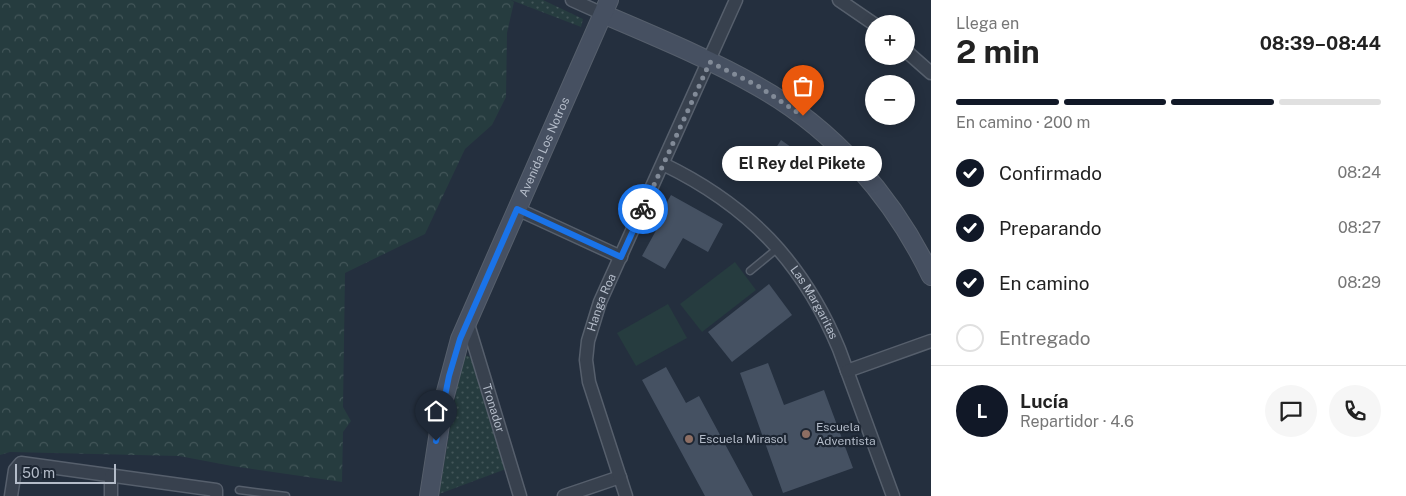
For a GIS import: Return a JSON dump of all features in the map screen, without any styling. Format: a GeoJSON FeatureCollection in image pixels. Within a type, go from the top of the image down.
{"type":"FeatureCollection","features":[{"type":"Feature","properties":{"kind":"main road"},"geometry":{"type":"LineString","coordinates":[[606,7],[758,86],[781,100],[824,133],[844,151],[895,213],[931,276]]}},
{"type":"Feature","properties":{"kind":"main road","name":"Avenida Los Notros"},"geometry":{"type":"LineString","coordinates":[[429,496],[447,384],[460,339],[606,7]]}},
{"type":"Feature","properties":{"kind":"street"},"geometry":{"type":"LineString","coordinates":[[572,0],[606,7]]}},
{"type":"Feature","properties":{"kind":"street","name":"Hanga Roa"},"geometry":{"type":"LineString","coordinates":[[626,496],[589,382],[586,360],[588,341],[600,302],[710,62],[736,0]]}},
{"type":"Feature","properties":{"kind":"street"},"geometry":{"type":"LineString","coordinates":[[839,0],[865,18]]}},
{"type":"Feature","properties":{"kind":"street"},"geometry":{"type":"LineString","coordinates":[[915,59],[931,73]]}},
{"type":"Feature","properties":{"kind":"street","name":"Las Margaritas"},"geometry":{"type":"LineString","coordinates":[[663,164],[687,175],[726,200],[778,247],[793,266],[819,306],[847,371],[893,496]]}},
{"type":"Feature","properties":{"kind":"street"},"geometry":{"type":"LineString","coordinates":[[517,209],[621,257]]}},
{"type":"Feature","properties":{"kind":"street","name":"Tronador"},"geometry":{"type":"LineString","coordinates":[[468,321],[520,496]]}},
{"type":"Feature","properties":{"kind":"street"},"geometry":{"type":"LineString","coordinates":[[847,371],[931,341]]}},
{"type":"Feature","properties":{"kind":"street"},"geometry":{"type":"LineString","coordinates":[[11,496],[14,470],[21,463],[216,493]]}},
{"type":"Feature","properties":{"kind":"street"},"geometry":{"type":"LineString","coordinates":[[110,496],[111,476]]}},
{"type":"Feature","properties":{"kind":"street"},"geometry":{"type":"LineString","coordinates":[[564,496],[620,477]]}},
{"type":"Feature","properties":{"kind":"lane"},"geometry":{"type":"LineString","coordinates":[[750,271],[778,247]]}},
{"type":"Feature","properties":{"kind":"lane"},"geometry":{"type":"LineString","coordinates":[[239,490],[286,496]]}},
{"type":"Feature","properties":{"kind":"green space"},"geometry":{"type":"Polygon","coordinates":[[[0,0],[511,0],[514,2],[507,33],[506,97],[492,125],[465,149],[425,234],[345,273],[343,407],[351,421],[343,432],[342,482],[232,466],[179,456],[10,452],[0,455],[0,0]]]}},
{"type":"Feature","properties":{"kind":"green space"},"geometry":{"type":"Polygon","coordinates":[[[511,0],[543,0],[583,19],[581,27],[511,0]]]}},
{"type":"Feature","properties":{"kind":"green space"},"geometry":{"type":"Polygon","coordinates":[[[735,262],[756,290],[702,332],[680,304],[735,262]]]}},
{"type":"Feature","properties":{"kind":"green space"},"geometry":{"type":"Polygon","coordinates":[[[668,304],[687,338],[636,366],[617,333],[668,304]]]}},
{"type":"Feature","properties":{"kind":"green space"},"geometry":{"type":"Polygon","coordinates":[[[465,355],[473,358],[506,469],[439,494],[462,358],[465,355]]]}},
{"type":"Feature","properties":{"kind":"building"},"geometry":{"type":"Polygon","coordinates":[[[781,140],[801,154],[790,171],[770,157],[781,140]]]}},
{"type":"Feature","properties":{"kind":"building"},"geometry":{"type":"Polygon","coordinates":[[[671,195],[723,224],[708,252],[683,238],[665,269],[642,256],[659,225],[655,223],[671,195]]]}},
{"type":"Feature","properties":{"kind":"building"},"geometry":{"type":"Polygon","coordinates":[[[769,284],[792,315],[732,362],[708,332],[769,284]]]}},
{"type":"Feature","properties":{"kind":"building"},"geometry":{"type":"Polygon","coordinates":[[[768,363],[784,405],[824,390],[853,468],[783,493],[740,373],[768,363]]]}},
{"type":"Feature","properties":{"kind":"building"},"geometry":{"type":"Polygon","coordinates":[[[666,367],[686,403],[699,396],[753,496],[705,496],[642,380],[666,367]]]}},
{"type":"Feature","properties":{"kind":"way so far"},"geometry":{"type":"LineString","coordinates":[[643,209],[710,62],[758,86],[803,116]]}},
{"type":"Feature","properties":{"kind":"place","name":"El Rey del Pikete"},"geometry":{"type":"Point","coordinates":[803,116]}},
{"type":"Feature","properties":{"kind":"place","name":"Escuela Adventista"},"geometry":{"type":"Point","coordinates":[806,434]}},
{"type":"Feature","properties":{"kind":"place","name":"Escuela Mirasol"},"geometry":{"type":"Point","coordinates":[689,439]}},
{"type":"Feature","properties":{"kind":"route"},"geometry":{"type":"LineString","coordinates":[[436,441],[449,376],[460,339],[517,209],[621,257],[643,209]]}}]}
